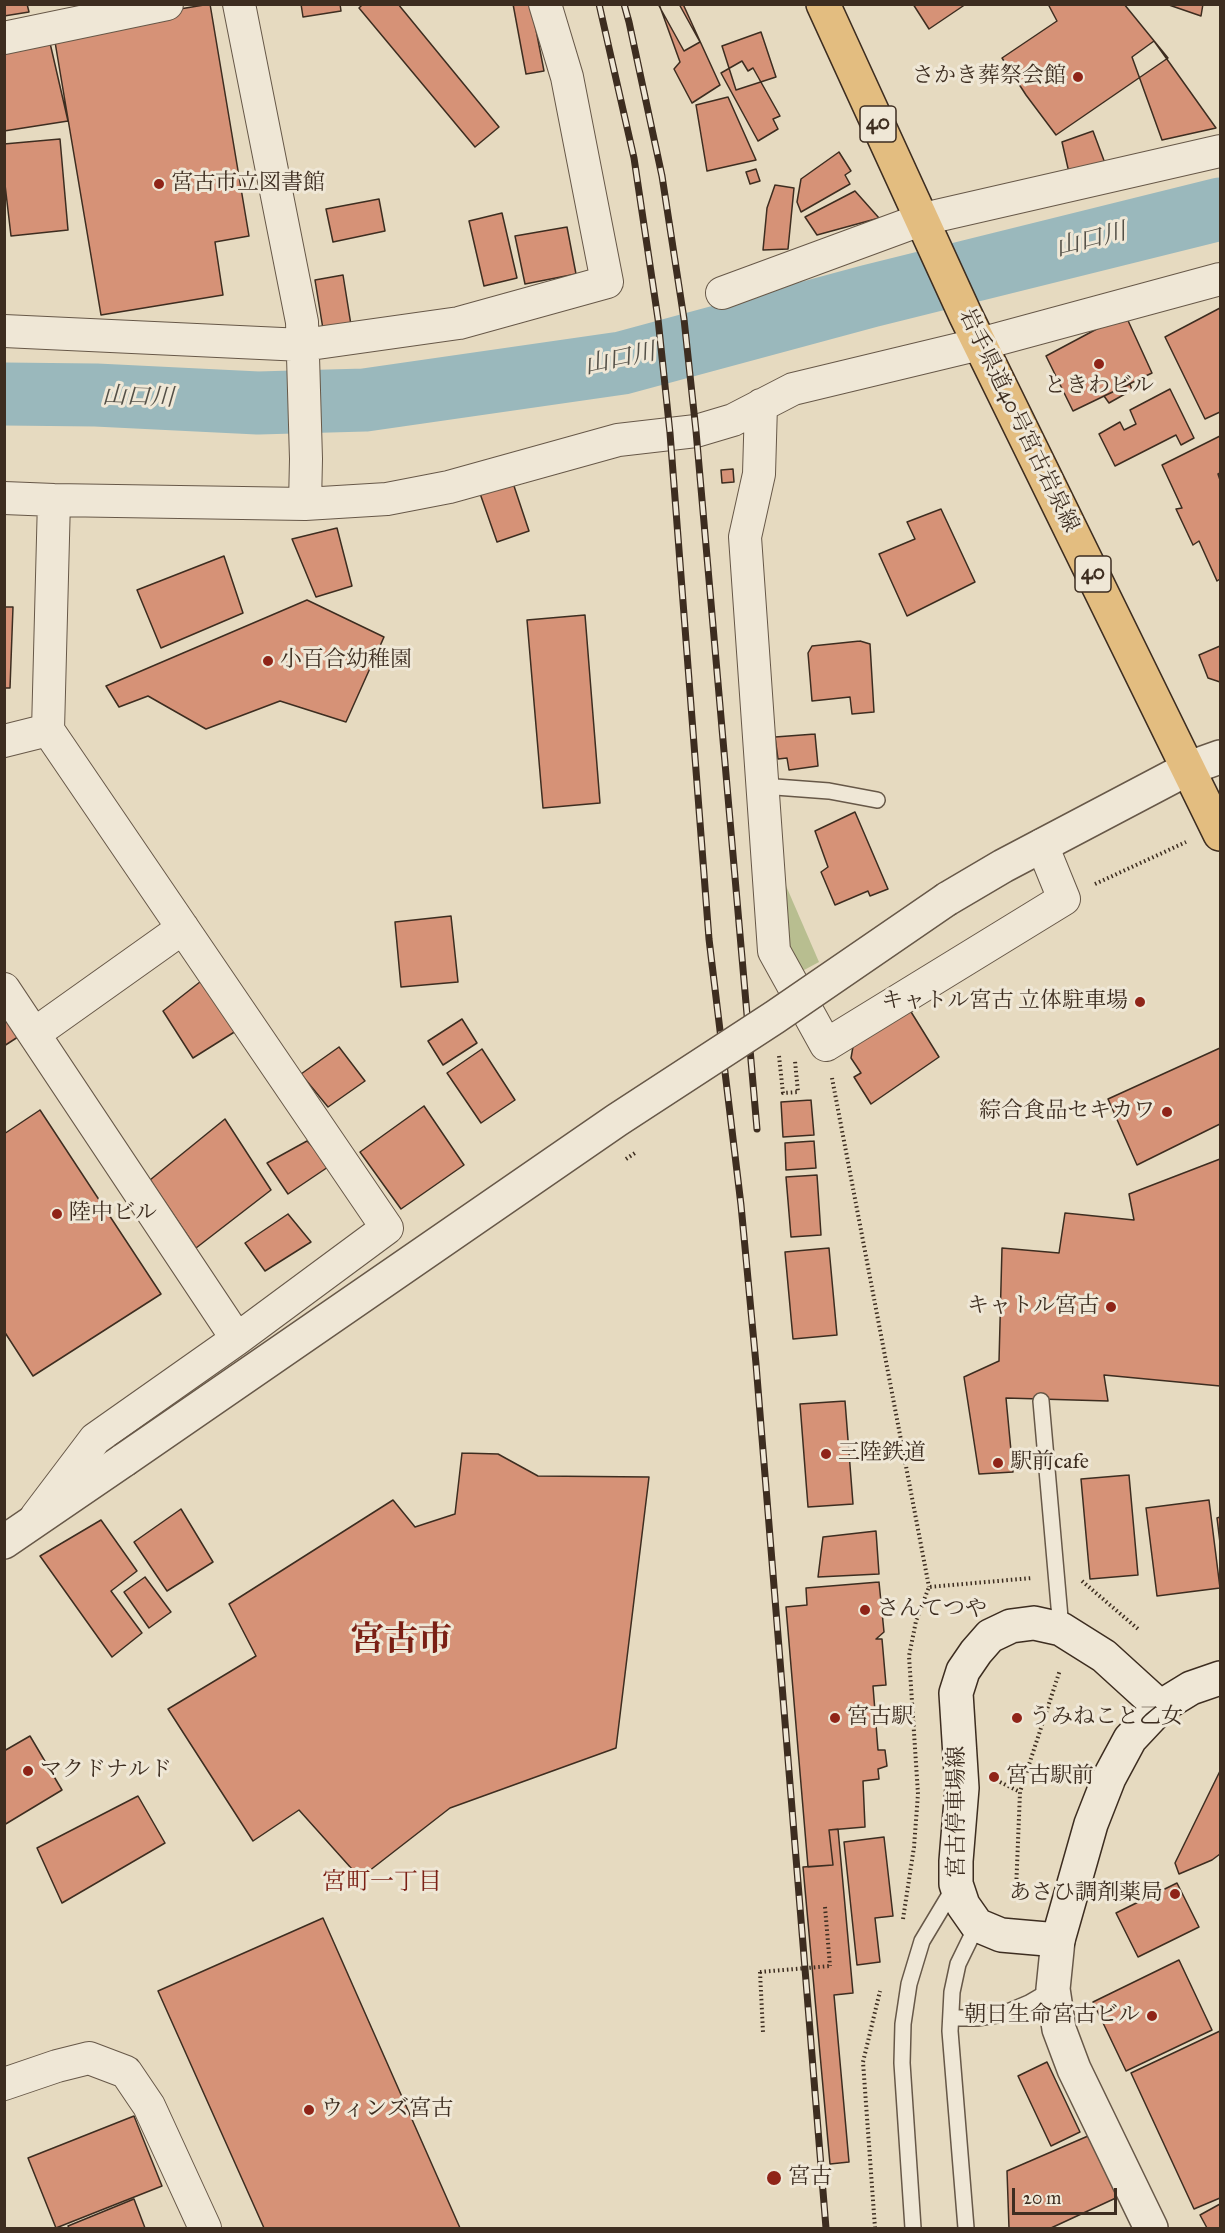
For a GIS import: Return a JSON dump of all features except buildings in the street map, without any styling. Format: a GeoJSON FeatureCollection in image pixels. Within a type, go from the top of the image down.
{"type":"FeatureCollection","features":[{"type":"Feature","properties":{"kind":"main road","name":"岩手県道40号宮古岩泉線"},"geometry":{"type":"LineString","coordinates":[[823,4],[965,314],[1221,834]]}},
{"type":"Feature","properties":{"kind":"street"},"geometry":{"type":"LineString","coordinates":[[4,38],[90,12],[167,4]]}},
{"type":"Feature","properties":{"kind":"street"},"geometry":{"type":"LineString","coordinates":[[239,4],[302,322],[305,504]]}},
{"type":"Feature","properties":{"kind":"street"},"geometry":{"type":"LineString","coordinates":[[4,331],[303,345],[459,323],[607,282],[567,77],[545,4]]}},
{"type":"Feature","properties":{"kind":"street"},"geometry":{"type":"LineString","coordinates":[[722,293],[928,231],[1221,151]]}},
{"type":"Feature","properties":{"kind":"street"},"geometry":{"type":"LineString","coordinates":[[4,498],[305,504],[387,499],[449,487],[618,440],[696,431],[733,420],[793,389],[980,344],[1221,279]]}},
{"type":"Feature","properties":{"kind":"street"},"geometry":{"type":"LineString","coordinates":[[761,405],[759,474],[745,537],[774,951],[826,1045],[1064,899],[1042,845]]}},
{"type":"Feature","properties":{"kind":"street"},"geometry":{"type":"LineString","coordinates":[[16,1535],[95,1439],[237,1339],[387,1228],[48,730],[54,500]]}},
{"type":"Feature","properties":{"kind":"street"},"geometry":{"type":"LineString","coordinates":[[4,741],[48,730]]}},
{"type":"Feature","properties":{"kind":"street"},"geometry":{"type":"LineString","coordinates":[[16,1535],[617,1120],[775,1017],[947,899],[1042,845],[1189,768],[1221,757]]}},
{"type":"Feature","properties":{"kind":"street"},"geometry":{"type":"LineString","coordinates":[[34,1034],[183,928]]}},
{"type":"Feature","properties":{"kind":"street"},"geometry":{"type":"LineString","coordinates":[[4,989],[237,1339]]}},
{"type":"Feature","properties":{"kind":"street","name":"宮古停車場線"},"geometry":{"type":"LineString","coordinates":[[977,1925],[963,1905],[956,1884],[962,1788],[956,1693],[963,1671],[976,1652],[990,1636],[1011,1626],[1034,1623],[1072,1635],[1104,1656],[1160,1707]]}},
{"type":"Feature","properties":{"kind":"street"},"geometry":{"type":"LineString","coordinates":[[1151,2229],[1074,2069],[1059,2029],[1053,1989],[1058,1940],[1091,1824],[1109,1778],[1130,1739],[1160,1707],[1191,1688],[1221,1678]]}},
{"type":"Feature","properties":{"kind":"street"},"geometry":{"type":"LineString","coordinates":[[977,1925],[1001,1935],[1058,1940]]}},
{"type":"Feature","properties":{"kind":"street"},"geometry":{"type":"LineString","coordinates":[[4,2084],[89,2058],[126,2072],[149,2106],[205,2229]]}},
{"type":"Feature","properties":{"kind":"lane"},"geometry":{"type":"LineString","coordinates":[[762,786],[830,791],[877,800]]}},
{"type":"Feature","properties":{"kind":"lane"},"geometry":{"type":"LineString","coordinates":[[1041,1401],[1072,1635]]}},
{"type":"Feature","properties":{"kind":"lane"},"geometry":{"type":"LineString","coordinates":[[913,2229],[902,2063],[903,2024],[909,1984],[922,1941],[956,1884]]}},
{"type":"Feature","properties":{"kind":"lane"},"geometry":{"type":"LineString","coordinates":[[966,2229],[950,2031],[958,1964],[977,1925]]}},
{"type":"Feature","properties":{"kind":"lane"},"geometry":{"type":"LineString","coordinates":[[951,2018],[977,2018],[1004,2014],[1053,1989]]}},
{"type":"Feature","properties":{"kind":"path"},"geometry":{"type":"LineString","coordinates":[[1064,899],[1188,842]]}},
{"type":"Feature","properties":{"kind":"path"},"geometry":{"type":"LineString","coordinates":[[775,1017],[783,1093],[798,1092],[794,1048],[826,1045],[929,1587]]}},
{"type":"Feature","properties":{"kind":"path"},"geometry":{"type":"LineString","coordinates":[[1069,1904],[1016,1891],[1020,1792],[1072,1635],[1111,1606]]}},
{"type":"Feature","properties":{"kind":"path"},"geometry":{"type":"LineString","coordinates":[[763,2032],[760,1972],[830,1966],[825,1907]]}},
{"type":"Feature","properties":{"kind":"green space"},"geometry":{"type":"Polygon","coordinates":[[[777,865],[819,962],[793,976],[777,865]]]}},
{"type":"Feature","properties":{"kind":"waterway","name":"山口川"},"geometry":{"type":"LineString","coordinates":[[4,394],[96,395],[258,403],[365,400],[622,363],[870,296],[1220,209]]}},
{"type":"Feature","properties":{"kind":"railway"},"geometry":{"type":"LineString","coordinates":[[599,4],[634,158],[658,319],[670,433],[709,939],[741,1205],[756,1364],[826,2228]]}},
{"type":"Feature","properties":{"kind":"railway"},"geometry":{"type":"LineString","coordinates":[[624,4],[662,176],[684,319],[696,431],[757,1129]]}},
{"type":"Feature","properties":{"kind":"place","name":"さかき葬祭会館"},"geometry":{"type":"Point","coordinates":[1078,77]}},
{"type":"Feature","properties":{"kind":"place","name":"宮古市立図書館"},"geometry":{"type":"Point","coordinates":[159,184]}},
{"type":"Feature","properties":{"kind":"place","name":"ときわビル"},"geometry":{"type":"Point","coordinates":[1099,364]}},
{"type":"Feature","properties":{"kind":"place","name":"小百合幼稚園"},"geometry":{"type":"Point","coordinates":[268,661]}},
{"type":"Feature","properties":{"kind":"place","name":"キャトル宮古 立体駐車場"},"geometry":{"type":"Point","coordinates":[1140,1002]}},
{"type":"Feature","properties":{"kind":"place","name":"綜合食品セキカワ"},"geometry":{"type":"Point","coordinates":[1167,1112]}},
{"type":"Feature","properties":{"kind":"place","name":"陸中ビル"},"geometry":{"type":"Point","coordinates":[57,1214]}},
{"type":"Feature","properties":{"kind":"place","name":"キャトル宮古"},"geometry":{"type":"Point","coordinates":[1111,1307]}},
{"type":"Feature","properties":{"kind":"place","name":"三陸鉄道"},"geometry":{"type":"Point","coordinates":[826,1454]}},
{"type":"Feature","properties":{"kind":"place","name":"駅前cafe"},"geometry":{"type":"Point","coordinates":[998,1463]}},
{"type":"Feature","properties":{"kind":"place","name":"さんてつや"},"geometry":{"type":"Point","coordinates":[865,1610]}},
{"type":"Feature","properties":{"kind":"place","name":"宮古駅"},"geometry":{"type":"Point","coordinates":[835,1718]}},
{"type":"Feature","properties":{"kind":"place","name":"うみねこと乙女"},"geometry":{"type":"Point","coordinates":[1017,1718]}},
{"type":"Feature","properties":{"kind":"place","name":"マクドナルド"},"geometry":{"type":"Point","coordinates":[28,1771]}},
{"type":"Feature","properties":{"kind":"place","name":"宮古駅前"},"geometry":{"type":"Point","coordinates":[994,1777]}},
{"type":"Feature","properties":{"kind":"place","name":"あさひ調剤薬局"},"geometry":{"type":"Point","coordinates":[1175,1894]}},
{"type":"Feature","properties":{"kind":"place","name":"朝日生命宮古ビル"},"geometry":{"type":"Point","coordinates":[1152,2016]}},
{"type":"Feature","properties":{"kind":"place","name":"ウィンズ宮古"},"geometry":{"type":"Point","coordinates":[309,2110]}},
{"type":"Feature","properties":{"kind":"place","name":"宮古"},"geometry":{"type":"Point","coordinates":[774,2178]}},
{"type":"Feature","properties":{"kind":"district","name":"宮古市"},"geometry":{"type":"Point","coordinates":[401,1642]}},
{"type":"Feature","properties":{"kind":"district","name":"宮町一丁目"},"geometry":{"type":"Point","coordinates":[382,1883]}}]}
